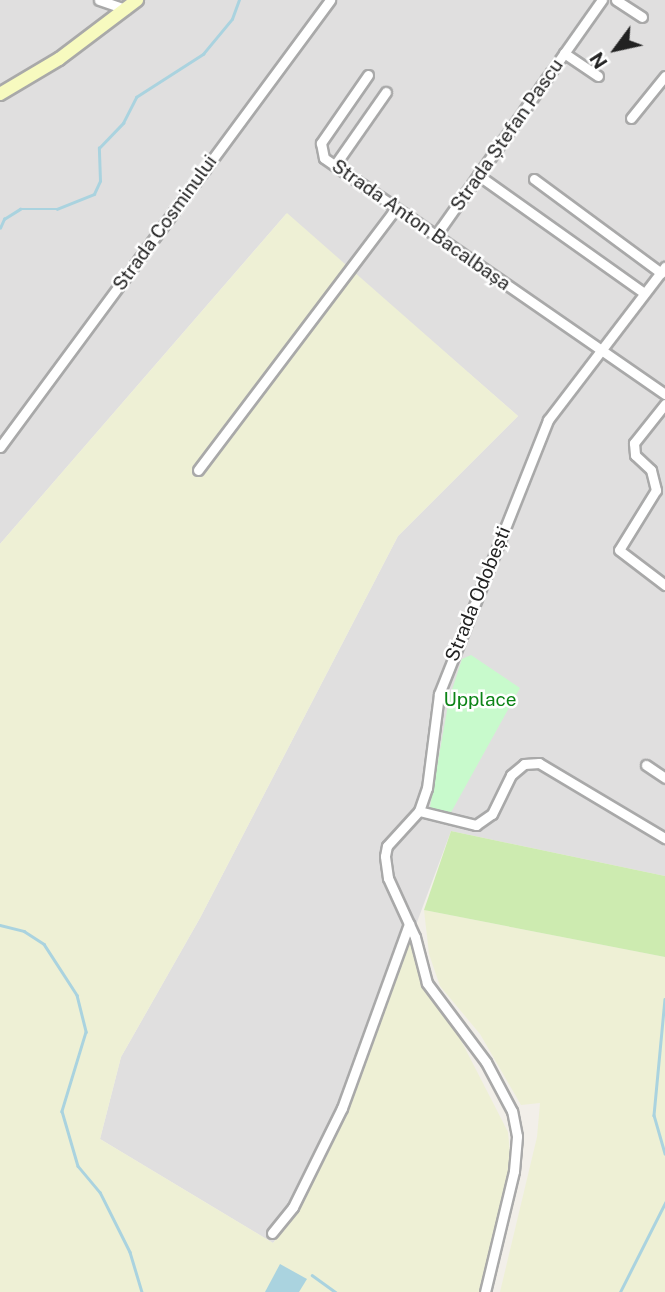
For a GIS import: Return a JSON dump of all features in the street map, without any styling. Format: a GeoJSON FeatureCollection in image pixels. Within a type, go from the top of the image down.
{"type":"FeatureCollection","features":[{"type":"Feature","properties":{"kind":"main road"},"geometry":{"type":"LineString","coordinates":[[0,94],[59,59],[137,0]]}},
{"type":"Feature","properties":{"kind":"street"},"geometry":{"type":"LineString","coordinates":[[99,0],[125,9]]}},
{"type":"Feature","properties":{"kind":"street","name":"Strada Cosminului"},"geometry":{"type":"LineString","coordinates":[[0,447],[330,0]]}},
{"type":"Feature","properties":{"kind":"street","name":"Strada Ștefan Pascu"},"geometry":{"type":"LineString","coordinates":[[436,235],[602,0]]}},
{"type":"Feature","properties":{"kind":"street"},"geometry":{"type":"LineString","coordinates":[[616,0],[642,16]]}},
{"type":"Feature","properties":{"kind":"street"},"geometry":{"type":"LineString","coordinates":[[564,53],[597,76]]}},
{"type":"Feature","properties":{"kind":"street","name":"Strada Anton Bacalbașa"},"geometry":{"type":"LineString","coordinates":[[368,75],[321,143],[321,153],[665,394]]}},
{"type":"Feature","properties":{"kind":"street"},"geometry":{"type":"LineString","coordinates":[[631,118],[665,76]]}},
{"type":"Feature","properties":{"kind":"street"},"geometry":{"type":"LineString","coordinates":[[335,165],[386,92]]}},
{"type":"Feature","properties":{"kind":"street"},"geometry":{"type":"LineString","coordinates":[[478,176],[644,293]]}},
{"type":"Feature","properties":{"kind":"street"},"geometry":{"type":"LineString","coordinates":[[534,179],[663,270]]}},
{"type":"Feature","properties":{"kind":"street"},"geometry":{"type":"LineString","coordinates":[[198,470],[396,208]]}},
{"type":"Feature","properties":{"kind":"street","name":"Strada Odobești"},"geometry":{"type":"LineString","coordinates":[[485,1292],[514,1171],[515,1127],[486,1062],[427,983],[409,923],[388,878],[384,856],[387,846],[419,811],[427,788],[439,694],[548,421],[663,270]]}},
{"type":"Feature","properties":{"kind":"street"},"geometry":{"type":"LineString","coordinates":[[665,404],[634,443],[635,455],[651,470],[656,490],[622,542],[620,553],[665,586]]}},
{"type":"Feature","properties":{"kind":"street"},"geometry":{"type":"LineString","coordinates":[[419,811],[476,825],[492,814],[511,775],[524,764],[540,763],[665,838]]}},
{"type":"Feature","properties":{"kind":"street"},"geometry":{"type":"LineString","coordinates":[[646,765],[665,778]]}},
{"type":"Feature","properties":{"kind":"street"},"geometry":{"type":"LineString","coordinates":[[272,1233],[293,1207],[342,1108],[409,923]]}},
{"type":"Feature","properties":{"kind":"shaded area"},"geometry":{"type":"Polygon","coordinates":[[[0,0],[665,0],[665,876],[451,831],[366,1059],[297,1212],[273,1243],[100,1139],[121,1057],[200,918],[398,536],[518,416],[286,214],[0,544],[0,0]]]}},
{"type":"Feature","properties":{"kind":"green space"},"geometry":{"type":"Polygon","coordinates":[[[287,213],[518,416],[398,536],[200,918],[121,1057],[100,1139],[273,1243],[297,1212],[366,1059],[409,939],[508,1132],[511,1165],[481,1292],[0,1292],[0,544],[287,213]]]}},
{"type":"Feature","properties":{"kind":"green space","name":"Upplace"},"geometry":{"type":"Polygon","coordinates":[[[471,655],[520,688],[449,816],[430,807],[449,699],[462,659],[471,655]]]}},
{"type":"Feature","properties":{"kind":"green space"},"geometry":{"type":"Polygon","coordinates":[[[451,831],[665,876],[665,957],[424,910],[451,831]]]}},
{"type":"Feature","properties":{"kind":"green space"},"geometry":{"type":"Polygon","coordinates":[[[424,910],[665,957],[665,1292],[500,1292],[537,1137],[540,1103],[521,1105],[480,1034],[440,986],[429,954],[424,910]]]}},
{"type":"Feature","properties":{"kind":"water"},"geometry":{"type":"Polygon","coordinates":[[[280,1264],[307,1279],[299,1292],[265,1292],[280,1264]]]}},
{"type":"Feature","properties":{"kind":"waterway"},"geometry":{"type":"LineString","coordinates":[[0,228],[4,219],[20,209],[57,209],[94,194],[100,181],[99,148],[123,123],[136,97],[203,54],[232,19],[239,0]]}},
{"type":"Feature","properties":{"kind":"waterway"},"geometry":{"type":"LineString","coordinates":[[0,925],[24,931],[44,944],[77,995],[86,1032],[62,1111],[78,1166],[100,1192],[130,1252],[142,1292]]}},
{"type":"Feature","properties":{"kind":"waterway"},"geometry":{"type":"LineString","coordinates":[[665,999],[654,1115],[665,1153]]}},
{"type":"Feature","properties":{"kind":"waterway"},"geometry":{"type":"LineString","coordinates":[[620,1292],[665,1203]]}},
{"type":"Feature","properties":{"kind":"waterway"},"geometry":{"type":"LineString","coordinates":[[312,1275],[335,1292]]}}]}
